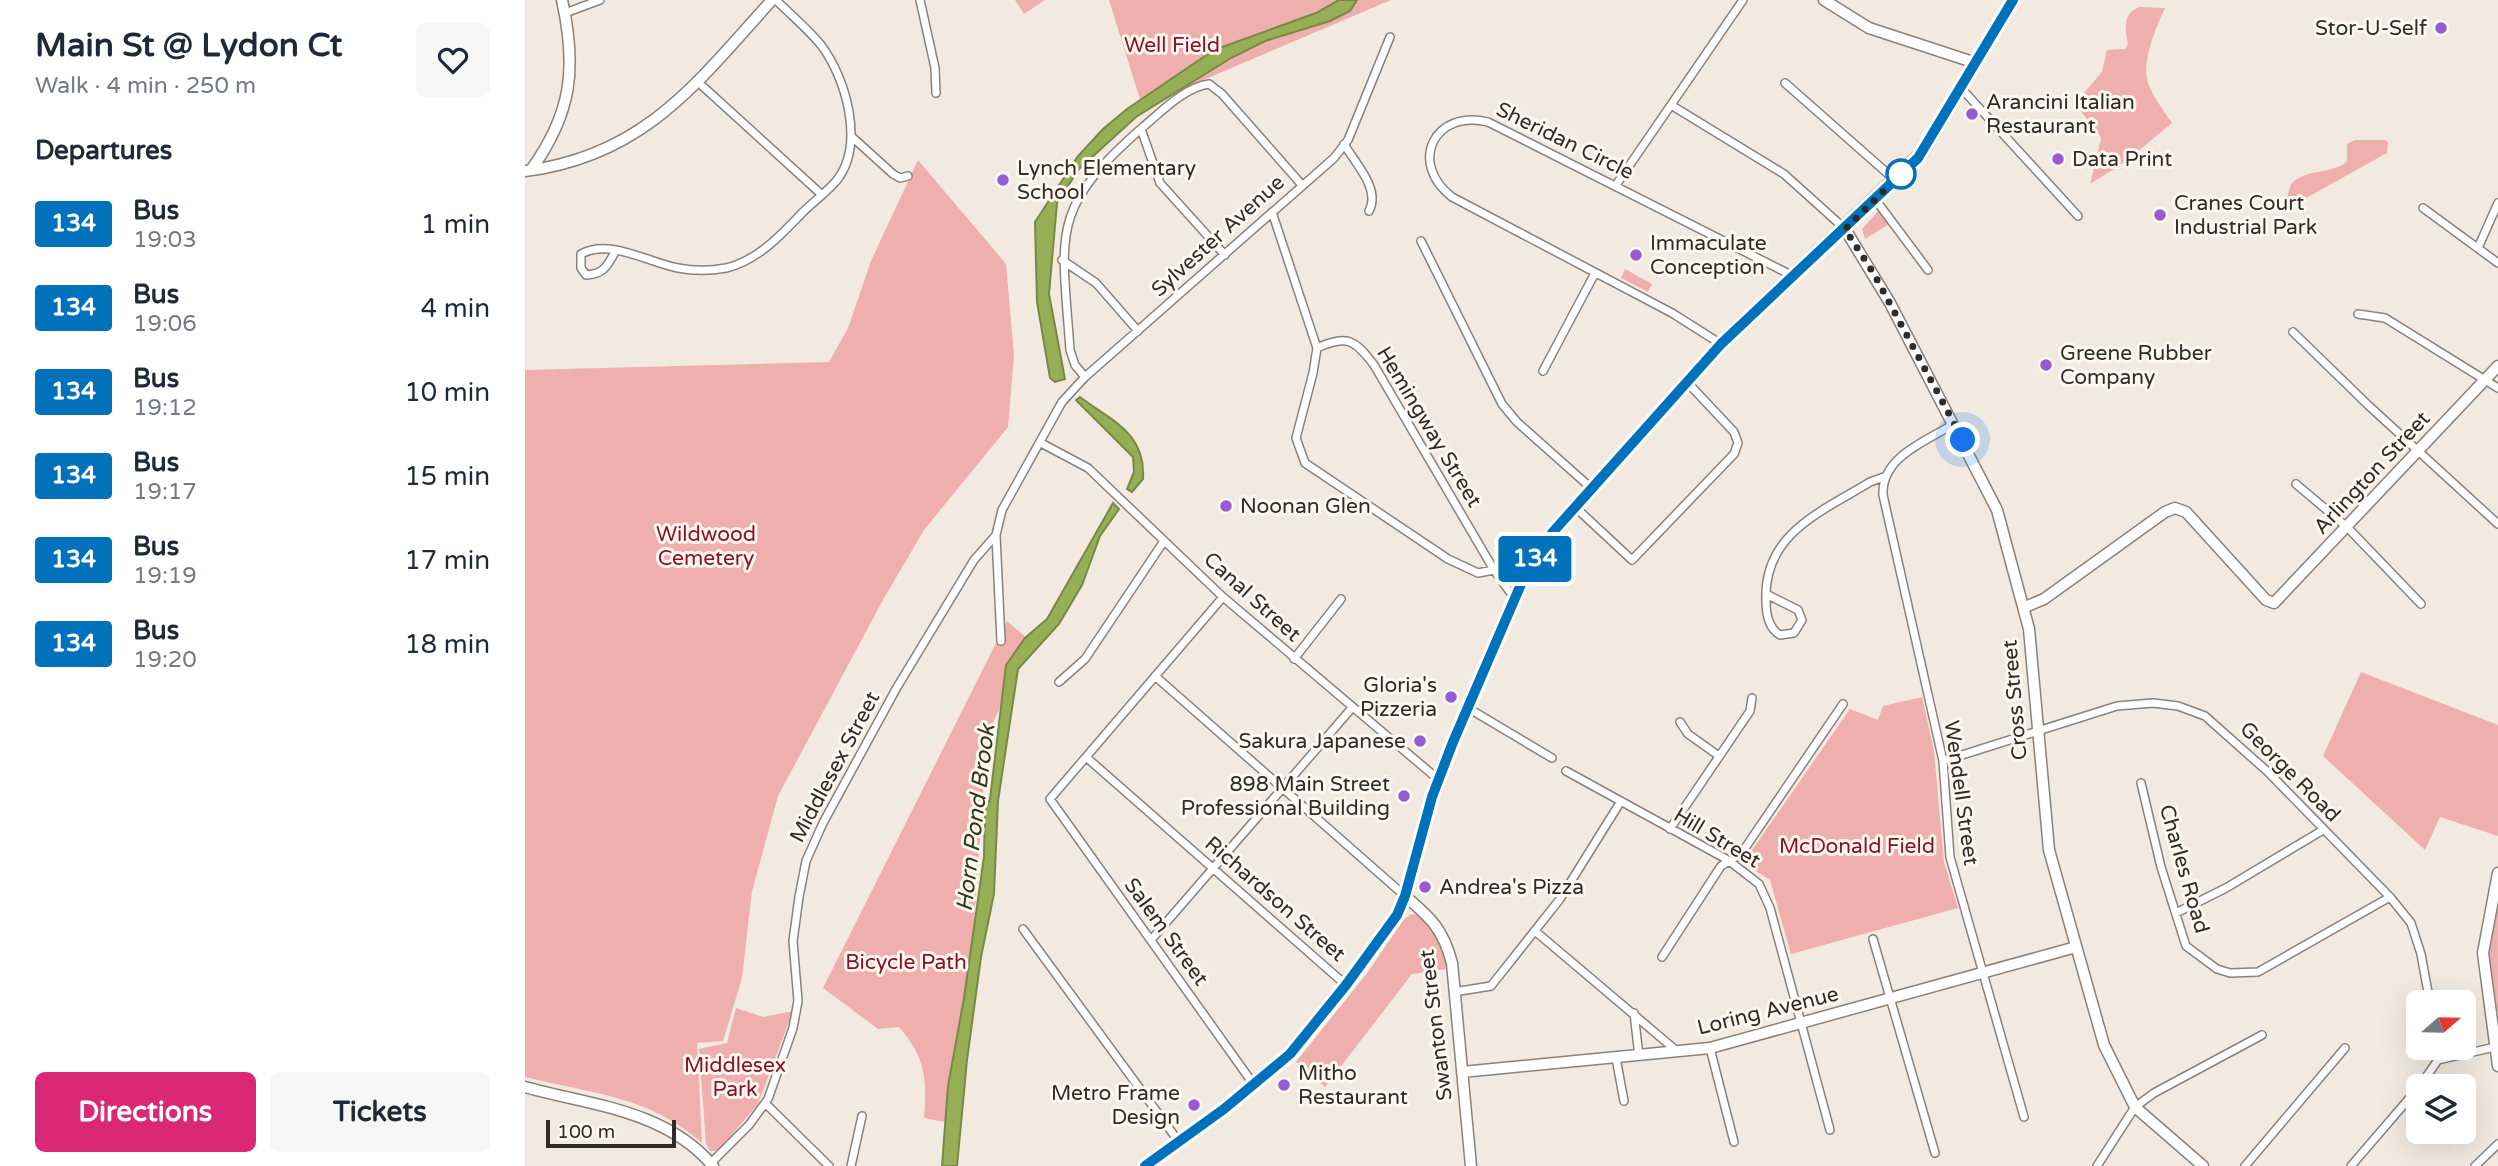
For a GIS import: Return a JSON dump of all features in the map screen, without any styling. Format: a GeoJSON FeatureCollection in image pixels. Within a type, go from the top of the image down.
{"type":"FeatureCollection","features":[{"type":"Feature","properties":{"kind":"main road"},"geometry":{"type":"LineString","coordinates":[[1145,1166],[1254,1085],[1290,1054],[1346,985],[1397,915],[1439,780],[1515,598],[1536,558],[1573,506],[1721,344],[1791,275],[1845,229],[1925,149],[2013,0]]}},
{"type":"Feature","properties":{"kind":"street"},"geometry":{"type":"LineString","coordinates":[[528,171],[563,114],[571,59],[562,0]]}},
{"type":"Feature","properties":{"kind":"street"},"geometry":{"type":"LineString","coordinates":[[565,13],[600,0]]}},
{"type":"Feature","properties":{"kind":"street"},"geometry":{"type":"LineString","coordinates":[[528,171],[558,166],[623,142],[660,117],[698,82],[774,0],[814,37],[831,62],[846,105],[851,136],[846,163],[837,180],[782,234],[749,260],[726,268],[694,271],[615,252],[590,249],[581,254],[581,268],[586,275],[599,273],[605,270],[615,252]]}},
{"type":"Feature","properties":{"kind":"street"},"geometry":{"type":"LineString","coordinates":[[920,0],[935,68],[936,93]]}},
{"type":"Feature","properties":{"kind":"street"},"geometry":{"type":"LineString","coordinates":[[1616,185],[1743,0]]}},
{"type":"Feature","properties":{"kind":"street"},"geometry":{"type":"LineString","coordinates":[[1824,0],[1869,28],[1976,63]]}},
{"type":"Feature","properties":{"kind":"street","name":"Sylvester Avenue"},"geometry":{"type":"LineString","coordinates":[[1041,443],[1062,402],[1085,377],[1334,158],[1344,145],[1390,37]]}},
{"type":"Feature","properties":{"kind":"street"},"geometry":{"type":"LineString","coordinates":[[698,82],[821,194]]}},
{"type":"Feature","properties":{"kind":"street"},"geometry":{"type":"LineString","coordinates":[[1785,83],[1896,180]]}},
{"type":"Feature","properties":{"kind":"street"},"geometry":{"type":"LineString","coordinates":[[1085,377],[1075,365],[1070,350],[1062,260],[1066,228],[1079,196],[1105,161],[1140,129],[1185,95],[1201,85],[1209,84],[1222,94],[1302,185]]}},
{"type":"Feature","properties":{"kind":"street"},"geometry":{"type":"LineString","coordinates":[[1961,88],[2078,216]]}},
{"type":"Feature","properties":{"kind":"street"},"geometry":{"type":"LineString","coordinates":[[1671,105],[1784,174],[1845,229]]}},
{"type":"Feature","properties":{"kind":"street","name":"Sheridan Circle"},"geometry":{"type":"LineString","coordinates":[[1721,344],[1672,313],[1594,275],[1443,191],[1431,172],[1431,145],[1442,129],[1463,119],[1475,119],[1504,129],[1791,275]]}},
{"type":"Feature","properties":{"kind":"street"},"geometry":{"type":"LineString","coordinates":[[1140,129],[1160,183],[1225,255]]}},
{"type":"Feature","properties":{"kind":"street"},"geometry":{"type":"LineString","coordinates":[[851,136],[893,174],[900,178],[908,176]]}},
{"type":"Feature","properties":{"kind":"street"},"geometry":{"type":"LineString","coordinates":[[1344,145],[1372,190],[1373,203],[1369,211]]}},
{"type":"Feature","properties":{"kind":"street"},"geometry":{"type":"LineString","coordinates":[[1875,199],[1928,270]]}},
{"type":"Feature","properties":{"kind":"street"},"geometry":{"type":"LineString","coordinates":[[2479,248],[2498,203]]}},
{"type":"Feature","properties":{"kind":"street"},"geometry":{"type":"LineString","coordinates":[[2423,208],[2498,263]]}},
{"type":"Feature","properties":{"kind":"street"},"geometry":{"type":"LineString","coordinates":[[1272,212],[1317,348],[1296,438],[1305,463],[1448,559],[1478,573],[1494,570]]}},
{"type":"Feature","properties":{"kind":"street","name":"Cross Street"},"geometry":{"type":"LineString","coordinates":[[1845,229],[1874,274],[1996,505],[2025,607],[2049,850],[2104,1045],[2135,1107],[2203,1166]]}},
{"type":"Feature","properties":{"kind":"street"},"geometry":{"type":"LineString","coordinates":[[1421,241],[1502,404],[1590,487]]}},
{"type":"Feature","properties":{"kind":"street"},"geometry":{"type":"LineString","coordinates":[[1062,260],[1096,283],[1138,331]]}},
{"type":"Feature","properties":{"kind":"street"},"geometry":{"type":"LineString","coordinates":[[1542,371],[1594,275]]}},
{"type":"Feature","properties":{"kind":"street"},"geometry":{"type":"LineString","coordinates":[[2358,314],[2385,318],[2498,388]]}},
{"type":"Feature","properties":{"kind":"street"},"geometry":{"type":"LineString","coordinates":[[2293,332],[2498,524]]}},
{"type":"Feature","properties":{"kind":"street","name":"Hemingway Street"},"geometry":{"type":"LineString","coordinates":[[1317,348],[1336,339],[1358,344],[1374,365],[1494,570],[1515,598]]}},
{"type":"Feature","properties":{"kind":"street","name":"Arlington Street"},"geometry":{"type":"LineString","coordinates":[[2025,607],[2045,598],[2166,511],[2180,509],[2272,603],[2292,587],[2498,366]]}},
{"type":"Feature","properties":{"kind":"street"},"geometry":{"type":"LineString","coordinates":[[1573,506],[1632,560],[1734,454],[1738,443],[1734,432],[1687,382]]}},
{"type":"Feature","properties":{"kind":"street"},"geometry":{"type":"LineString","coordinates":[[1766,594],[1798,610],[1802,620],[1794,633],[1780,635],[1772,628],[1766,594],[1772,557],[1791,533],[1870,482],[1884,477],[1900,458],[1955,424]]}},
{"type":"Feature","properties":{"kind":"street","name":"Middlesex Street"},"geometry":{"type":"LineString","coordinates":[[712,1165],[765,1103],[793,1028],[798,1001],[793,941],[806,861],[823,823],[896,689],[974,560],[996,535],[1002,510],[1041,443]]}},
{"type":"Feature","properties":{"kind":"street","name":"Canal Street"},"geometry":{"type":"LineString","coordinates":[[1041,443],[1089,468],[1223,597],[1351,709],[1439,780]]}},
{"type":"Feature","properties":{"kind":"street","name":"Wendell Street"},"geometry":{"type":"LineString","coordinates":[[1884,477],[1883,495],[1943,761],[1950,857],[2024,1117]]}},
{"type":"Feature","properties":{"kind":"street"},"geometry":{"type":"LineString","coordinates":[[2296,484],[2347,528],[2421,604]]}},
{"type":"Feature","properties":{"kind":"street"},"geometry":{"type":"LineString","coordinates":[[996,535],[1001,641]]}},
{"type":"Feature","properties":{"kind":"street"},"geometry":{"type":"LineString","coordinates":[[1059,682],[1085,659],[1164,541]]}},
{"type":"Feature","properties":{"kind":"street"},"geometry":{"type":"LineString","coordinates":[[1086,757],[1223,597]]}},
{"type":"Feature","properties":{"kind":"street"},"geometry":{"type":"LineString","coordinates":[[1294,659],[1341,599]]}},
{"type":"Feature","properties":{"kind":"street"},"geometry":{"type":"LineString","coordinates":[[1155,676],[1405,896]]}},
{"type":"Feature","properties":{"kind":"street"},"geometry":{"type":"LineString","coordinates":[[1671,829],[1751,711],[1752,698]]}},
{"type":"Feature","properties":{"kind":"street","name":"George Road"},"geometry":{"type":"LineString","coordinates":[[1943,761],[2117,706],[2153,703],[2178,706],[2205,716],[2237,742],[2390,897],[2411,923],[2421,954],[2428,990]]}},
{"type":"Feature","properties":{"kind":"street"},"geometry":{"type":"LineString","coordinates":[[1662,957],[1721,866],[1741,854],[1843,704]]}},
{"type":"Feature","properties":{"kind":"street"},"geometry":{"type":"LineString","coordinates":[[1468,708],[1552,758]]}},
{"type":"Feature","properties":{"kind":"street"},"geometry":{"type":"LineString","coordinates":[[1151,940],[1351,709]]}},
{"type":"Feature","properties":{"kind":"street"},"geometry":{"type":"LineString","coordinates":[[1680,722],[1688,734],[1719,756]]}},
{"type":"Feature","properties":{"kind":"street","name":"Salem Street"},"geometry":{"type":"LineString","coordinates":[[1086,757],[1050,799],[1254,1085]]}},
{"type":"Feature","properties":{"kind":"street","name":"Richardson Street"},"geometry":{"type":"LineString","coordinates":[[1086,757],[1346,985]]}},
{"type":"Feature","properties":{"kind":"street","name":"Hill Street"},"geometry":{"type":"LineString","coordinates":[[1566,771],[1728,860],[1759,884],[1770,908],[1830,1130]]}},
{"type":"Feature","properties":{"kind":"street","name":"Charles Road"},"geometry":{"type":"LineString","coordinates":[[2141,783],[2186,946],[2203,960],[2231,973],[2258,972],[2390,897]]}},
{"type":"Feature","properties":{"kind":"street"},"geometry":{"type":"LineString","coordinates":[[1454,992],[1491,986],[1560,899],[1621,801]]}},
{"type":"Feature","properties":{"kind":"street"},"geometry":{"type":"LineString","coordinates":[[2176,913],[2226,888],[2323,830]]}},
{"type":"Feature","properties":{"kind":"street"},"geometry":{"type":"LineString","coordinates":[[2498,873],[2483,953],[2498,1066]]}},
{"type":"Feature","properties":{"kind":"street","name":"Swanton Street"},"geometry":{"type":"LineString","coordinates":[[1405,896],[1430,917],[1445,936],[1454,992],[1471,1166]]}},
{"type":"Feature","properties":{"kind":"street"},"geometry":{"type":"LineString","coordinates":[[1023,929],[1179,1142]]}},
{"type":"Feature","properties":{"kind":"street"},"geometry":{"type":"LineString","coordinates":[[1535,931],[1678,1052]]}},
{"type":"Feature","properties":{"kind":"street"},"geometry":{"type":"LineString","coordinates":[[1873,939],[1935,1153]]}},
{"type":"Feature","properties":{"kind":"street","name":"Loring Avenue"},"geometry":{"type":"LineString","coordinates":[[1462,1072],[1710,1048],[2076,947]]}},
{"type":"Feature","properties":{"kind":"street"},"geometry":{"type":"LineString","coordinates":[[1634,1013],[1639,1056]]}},
{"type":"Feature","properties":{"kind":"street"},"geometry":{"type":"LineString","coordinates":[[2097,1166],[2135,1107],[2154,1093],[2262,1035]]}},
{"type":"Feature","properties":{"kind":"street"},"geometry":{"type":"LineString","coordinates":[[2476,1051],[2495,1047]]}},
{"type":"Feature","properties":{"kind":"street"},"geometry":{"type":"LineString","coordinates":[[1710,1048],[1734,1142]]}},
{"type":"Feature","properties":{"kind":"street"},"geometry":{"type":"LineString","coordinates":[[2245,1166],[2345,1048]]}},
{"type":"Feature","properties":{"kind":"street"},"geometry":{"type":"LineString","coordinates":[[1616,1058],[1624,1101]]}},
{"type":"Feature","properties":{"kind":"street"},"geometry":{"type":"LineString","coordinates":[[2428,1074],[2438,1060]]}},
{"type":"Feature","properties":{"kind":"street"},"geometry":{"type":"LineString","coordinates":[[525,1087],[642,1116],[688,1144],[712,1165]]}},
{"type":"Feature","properties":{"kind":"street"},"geometry":{"type":"LineString","coordinates":[[2351,1166],[2406,1102]]}},
{"type":"Feature","properties":{"kind":"street"},"geometry":{"type":"LineString","coordinates":[[765,1103],[829,1166]]}},
{"type":"Feature","properties":{"kind":"street"},"geometry":{"type":"LineString","coordinates":[[851,1166],[862,1116]]}},
{"type":"Feature","properties":{"kind":"street"},"geometry":{"type":"LineString","coordinates":[[2475,1166],[2498,1144]]}},
{"type":"Feature","properties":{"kind":"green space"},"geometry":{"type":"Polygon","coordinates":[[[1015,0],[1045,0],[1024,14],[1015,0]]]}},
{"type":"Feature","properties":{"kind":"green space","name":"Well Field"},"geometry":{"type":"Polygon","coordinates":[[[1109,0],[1391,0],[1142,106],[1109,0]]]}},
{"type":"Feature","properties":{"kind":"green space"},"geometry":{"type":"Polygon","coordinates":[[[2140,7],[2165,8],[2151,43],[2146,70],[2151,90],[2172,123],[2125,162],[2090,184],[2101,139],[2081,112],[2077,101],[2102,72],[2107,50],[2125,49],[2128,44],[2128,17],[2140,7]]]}},
{"type":"Feature","properties":{"kind":"green space"},"geometry":{"type":"Polygon","coordinates":[[[2355,140],[2385,140],[2388,142],[2387,153],[2290,207],[2286,200],[2291,184],[2305,175],[2342,165],[2347,161],[2347,144],[2355,140]]]}},
{"type":"Feature","properties":{"kind":"green space","name":"Wildwood Cemetery"},"geometry":{"type":"Polygon","coordinates":[[[918,160],[1006,264],[1014,355],[1008,427],[924,530],[884,598],[778,796],[752,891],[742,978],[723,1041],[697,1043],[702,1143],[661,1115],[640,1106],[618,1098],[525,1077],[525,370],[829,362],[848,328],[871,261],[918,160]]]}},
{"type":"Feature","properties":{"kind":"green space"},"geometry":{"type":"Polygon","coordinates":[[[1880,209],[1891,223],[1865,239],[1862,229],[1880,209]]]}},
{"type":"Feature","properties":{"kind":"green space"},"geometry":{"type":"Polygon","coordinates":[[[1625,269],[1652,284],[1648,292],[1621,278],[1625,269]]]}},
{"type":"Feature","properties":{"kind":"green space","name":"Bicycle Path"},"geometry":{"type":"Polygon","coordinates":[[[1007,621],[1030,641],[987,736],[960,1125],[924,1118],[925,1080],[920,1059],[899,1027],[878,1029],[823,988],[1007,621]]]}},
{"type":"Feature","properties":{"kind":"green space"},"geometry":{"type":"Polygon","coordinates":[[[2361,672],[2498,725],[2498,836],[2440,817],[2425,850],[2323,756],[2361,672]]]}},
{"type":"Feature","properties":{"kind":"green space","name":"McDonald Field"},"geometry":{"type":"Polygon","coordinates":[[[1922,697],[1934,751],[1944,862],[1958,908],[1791,954],[1770,880],[1743,863],[1850,709],[1878,720],[1883,706],[1922,697]]]}},
{"type":"Feature","properties":{"kind":"green space"},"geometry":{"type":"Polygon","coordinates":[[[2498,898],[2498,1011],[2495,1012],[2488,949],[2498,898]]]}},
{"type":"Feature","properties":{"kind":"green space"},"geometry":{"type":"Polygon","coordinates":[[[1412,914],[1427,920],[1433,926],[1442,943],[1447,969],[1412,974],[1325,1087],[1296,1062],[1368,972],[1404,919],[1412,914]]]}},
{"type":"Feature","properties":{"kind":"green space","name":"Middlesex Park"},"geometry":{"type":"Polygon","coordinates":[[[736,1008],[763,1017],[793,1011],[758,1104],[718,1151],[710,1151],[706,1144],[699,1049],[727,1043],[736,1008]]]}},
{"type":"Feature","properties":{"kind":"shaded area"},"geometry":{"type":"Polygon","coordinates":[[[1339,0],[1357,0],[1350,11],[1330,21],[1265,41],[1231,58],[1136,117],[1079,169],[1057,203],[1049,294],[1065,379],[1055,382],[1050,378],[1037,302],[1035,222],[1078,156],[1103,129],[1127,109],[1214,50],[1316,13],[1339,0]]]}},
{"type":"Feature","properties":{"kind":"shaded area"},"geometry":{"type":"Polygon","coordinates":[[[1080,397],[1114,421],[1133,439],[1139,450],[1143,479],[1132,492],[1127,489],[1134,472],[1133,457],[1076,400],[1080,397]]]}},
{"type":"Feature","properties":{"kind":"shaded area","name":"Horn Pond Brook"},"geometry":{"type":"Polygon","coordinates":[[[1113,503],[1119,509],[1100,536],[1082,585],[1059,624],[1018,669],[998,801],[994,894],[981,957],[967,1060],[957,1166],[942,1166],[948,1086],[964,998],[984,857],[985,811],[990,799],[1006,665],[1025,638],[1047,619],[1113,503]]]}},
{"type":"Feature","properties":{"kind":"bus line","name":"134"},"geometry":{"type":"LineString","coordinates":[[1145,1166],[1224,1109],[1290,1054],[1346,985],[1397,915],[1405,896],[1432,797],[1453,742],[1522,582],[1552,533],[1573,506],[1721,344],[1791,275],[1845,229],[1918,158],[2013,0]]}},
{"type":"Feature","properties":{"kind":"place","name":"Stor-U-Self"},"geometry":{"type":"Point","coordinates":[2441,28]}},
{"type":"Feature","properties":{"kind":"place","name":"Arancini Italian Restaurant"},"geometry":{"type":"Point","coordinates":[1972,114]}},
{"type":"Feature","properties":{"kind":"place","name":"Data Print"},"geometry":{"type":"Point","coordinates":[2058,159]}},
{"type":"Feature","properties":{"kind":"place","name":"Lynch Elementary School"},"geometry":{"type":"Point","coordinates":[1003,180]}},
{"type":"Feature","properties":{"kind":"place","name":"Cranes Court Industrial Park"},"geometry":{"type":"Point","coordinates":[2160,215]}},
{"type":"Feature","properties":{"kind":"place","name":"Immaculate Conception"},"geometry":{"type":"Point","coordinates":[1636,255]}},
{"type":"Feature","properties":{"kind":"place","name":"Greene Rubber Company"},"geometry":{"type":"Point","coordinates":[2046,365]}},
{"type":"Feature","properties":{"kind":"place","name":"Noonan Glen"},"geometry":{"type":"Point","coordinates":[1226,506]}},
{"type":"Feature","properties":{"kind":"place","name":"Gloria's Pizzeria"},"geometry":{"type":"Point","coordinates":[1451,697]}},
{"type":"Feature","properties":{"kind":"place","name":"Sakura Japanese"},"geometry":{"type":"Point","coordinates":[1420,741]}},
{"type":"Feature","properties":{"kind":"place","name":"898 Main Street Professional Building"},"geometry":{"type":"Point","coordinates":[1404,796]}},
{"type":"Feature","properties":{"kind":"place","name":"Andrea's Pizza"},"geometry":{"type":"Point","coordinates":[1425,887]}},
{"type":"Feature","properties":{"kind":"place","name":"Mitho Restaurant"},"geometry":{"type":"Point","coordinates":[1284,1085]}},
{"type":"Feature","properties":{"kind":"place","name":"Metro Frame Design"},"geometry":{"type":"Point","coordinates":[1194,1105]}},
{"type":"Feature","properties":{"kind":"route"},"geometry":{"type":"LineString","coordinates":[[1901,174],[1845,229],[1854,239],[1874,274],[1963,440]]}}]}
